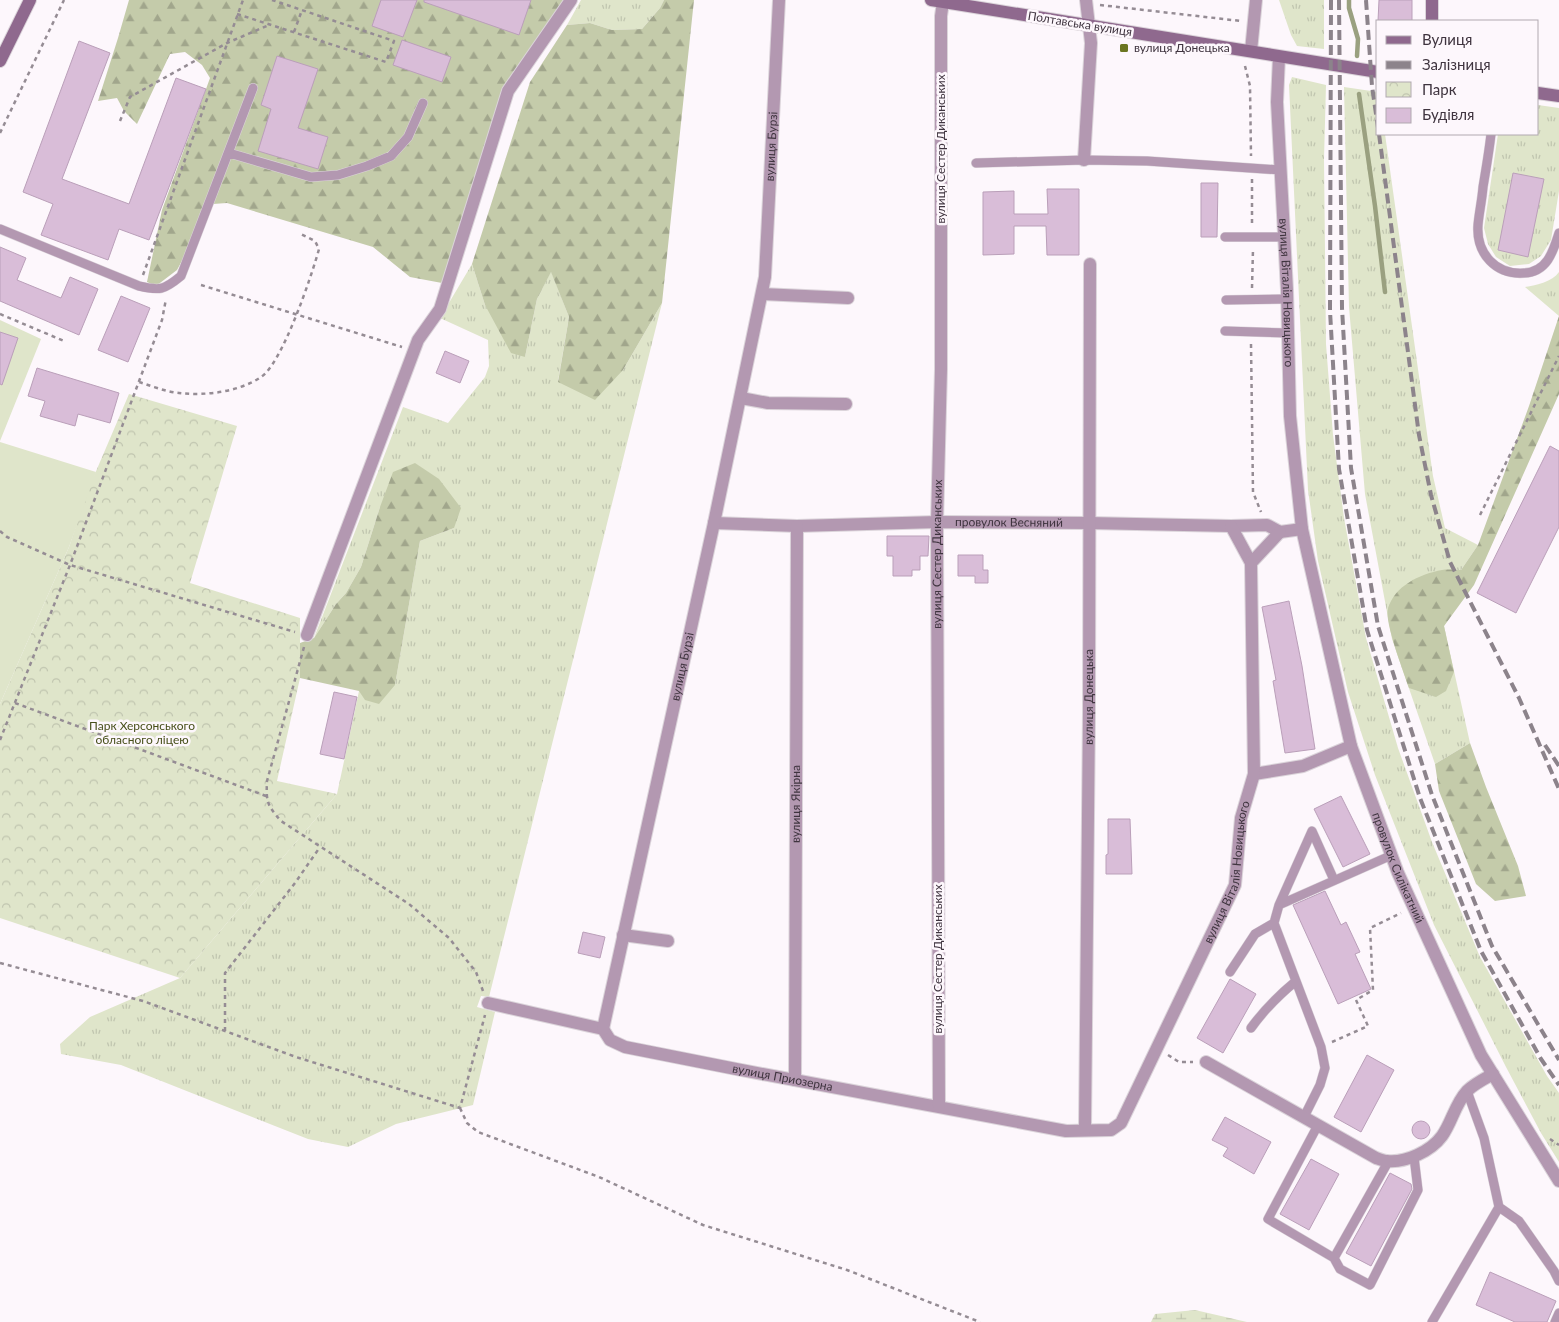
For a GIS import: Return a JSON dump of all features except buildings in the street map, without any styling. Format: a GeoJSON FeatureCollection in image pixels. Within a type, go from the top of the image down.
{"type":"FeatureCollection","features":[{"type":"Feature","properties":{"kind":"main road"},"geometry":{"type":"LineString","coordinates":[[2,54],[30,0]]}},
{"type":"Feature","properties":{"kind":"main road"},"geometry":{"type":"LineString","coordinates":[[1432,0],[1432,20]]}},
{"type":"Feature","properties":{"kind":"main road","name":"Полтавська вулиця"},"geometry":{"type":"LineString","coordinates":[[937,1],[963,3],[1376,72]]}},
{"type":"Feature","properties":{"kind":"main road"},"geometry":{"type":"LineString","coordinates":[[1539,93],[1559,96]]}},
{"type":"Feature","properties":{"kind":"street"},"geometry":{"type":"LineString","coordinates":[[307,635],[418,340],[440,309],[508,91],[571,0]]}},
{"type":"Feature","properties":{"kind":"street","name":"вулиця Бурзі"},"geometry":{"type":"LineString","coordinates":[[602,1029],[714,523],[765,277],[779,0]]}},
{"type":"Feature","properties":{"kind":"street"},"geometry":{"type":"LineString","coordinates":[[1252,51],[1256,0]]}},
{"type":"Feature","properties":{"kind":"street","name":"вулиця Сестер Диканських"},"geometry":{"type":"LineString","coordinates":[[937,1],[941,16],[941,369],[937,522],[939,1106]]}},
{"type":"Feature","properties":{"kind":"street"},"geometry":{"type":"LineString","coordinates":[[1084,160],[1091,43],[1086,2]]}},
{"type":"Feature","properties":{"kind":"street","name":"вулиця Віталія Новицького"},"geometry":{"type":"LineString","coordinates":[[1279,57],[1277,102],[1287,299],[1290,416],[1302,529]]}},
{"type":"Feature","properties":{"kind":"street","name":"вулиця Донецька"},"geometry":{"type":"LineString","coordinates":[[1085,1130],[1089,712],[1090,264]]}},
{"type":"Feature","properties":{"kind":"street"},"geometry":{"type":"LineString","coordinates":[[762,294],[848,298]]}},
{"type":"Feature","properties":{"kind":"street"},"geometry":{"type":"LineString","coordinates":[[740,398],[768,403],[846,404]]}},
{"type":"Feature","properties":{"kind":"street","name":"провулок Весняний"},"geometry":{"type":"LineString","coordinates":[[714,523],[796,526],[937,522],[1089,523],[1267,525],[1280,532],[1302,529]]}},
{"type":"Feature","properties":{"kind":"street","name":"вулиця Якірна"},"geometry":{"type":"LineString","coordinates":[[794,1080],[796,526]]}},
{"type":"Feature","properties":{"kind":"street","name":"вулиця Віталія Новицького"},"geometry":{"type":"LineString","coordinates":[[1085,1130],[1111,1130],[1121,1123],[1235,885],[1241,818],[1254,774],[1251,563],[1230,526]]}},
{"type":"Feature","properties":{"kind":"street","name":"провулок Силікатний"},"geometry":{"type":"LineString","coordinates":[[1302,529],[1351,746],[1392,855],[1481,1055],[1559,1181]]}},
{"type":"Feature","properties":{"kind":"street"},"geometry":{"type":"LineString","coordinates":[[1251,563],[1280,532]]}},
{"type":"Feature","properties":{"kind":"street"},"geometry":{"type":"LineString","coordinates":[[1254,774],[1303,766],[1351,746]]}},
{"type":"Feature","properties":{"kind":"street"},"geometry":{"type":"LineString","coordinates":[[624,935],[668,942]]}},
{"type":"Feature","properties":{"kind":"street","name":"вулиця Приозерна"},"geometry":{"type":"LineString","coordinates":[[488,1003],[602,1029],[610,1040],[625,1047],[1066,1131],[1085,1130]]}},
{"type":"Feature","properties":{"kind":"street"},"geometry":{"type":"LineString","coordinates":[[1206,1062],[1376,1158],[1388,1162],[1414,1157],[1430,1149],[1442,1135],[1460,1100],[1467,1091],[1493,1074]]}},
{"type":"Feature","properties":{"kind":"lane"},"geometry":{"type":"LineString","coordinates":[[0,229],[139,286],[153,290],[168,287],[181,276],[254,88]]}},
{"type":"Feature","properties":{"kind":"lane"},"geometry":{"type":"LineString","coordinates":[[229,153],[311,177],[338,175],[391,156],[408,137],[423,103]]}},
{"type":"Feature","properties":{"kind":"lane"},"geometry":{"type":"LineString","coordinates":[[1491,135],[1478,227],[1480,242],[1488,259],[1500,270],[1514,274],[1531,273],[1545,265],[1559,233]]}},
{"type":"Feature","properties":{"kind":"lane"},"geometry":{"type":"LineString","coordinates":[[976,163],[1084,160],[1147,161],[1281,170]]}},
{"type":"Feature","properties":{"kind":"lane"},"geometry":{"type":"LineString","coordinates":[[1225,237],[1284,237]]}},
{"type":"Feature","properties":{"kind":"lane"},"geometry":{"type":"LineString","coordinates":[[1226,300],[1287,299]]}},
{"type":"Feature","properties":{"kind":"lane"},"geometry":{"type":"LineString","coordinates":[[1225,331],[1288,333]]}},
{"type":"Feature","properties":{"kind":"lane"},"geometry":{"type":"LineString","coordinates":[[1304,1117],[1320,1085],[1325,1068],[1321,1047],[1274,923],[1279,905],[1312,831],[1334,880]]}},
{"type":"Feature","properties":{"kind":"lane"},"geometry":{"type":"LineString","coordinates":[[1279,905],[1392,855]]}},
{"type":"Feature","properties":{"kind":"lane"},"geometry":{"type":"LineString","coordinates":[[1230,972],[1255,934],[1274,923]]}},
{"type":"Feature","properties":{"kind":"lane"},"geometry":{"type":"LineString","coordinates":[[1251,1028],[1278,996],[1296,981]]}},
{"type":"Feature","properties":{"kind":"lane"},"geometry":{"type":"LineString","coordinates":[[1432,1322],[1499,1207],[1484,1138],[1467,1091]]}},
{"type":"Feature","properties":{"kind":"lane"},"geometry":{"type":"LineString","coordinates":[[1318,1125],[1268,1219],[1334,1258],[1340,1269],[1370,1285],[1418,1190],[1414,1157]]}},
{"type":"Feature","properties":{"kind":"lane"},"geometry":{"type":"LineString","coordinates":[[1334,1258],[1388,1162]]}},
{"type":"Feature","properties":{"kind":"lane"},"geometry":{"type":"LineString","coordinates":[[1499,1207],[1519,1220],[1559,1281]]}},
{"type":"Feature","properties":{"kind":"lane"},"geometry":{"type":"LineString","coordinates":[[1555,1322],[1559,1313]]}},
{"type":"Feature","properties":{"kind":"path"},"geometry":{"type":"LineString","coordinates":[[0,134],[64,0]]}},
{"type":"Feature","properties":{"kind":"path"},"geometry":{"type":"LineString","coordinates":[[139,286],[242,0]]}},
{"type":"Feature","properties":{"kind":"path"},"geometry":{"type":"LineString","coordinates":[[237,14],[386,62],[394,41],[272,0]]}},
{"type":"Feature","properties":{"kind":"path"},"geometry":{"type":"LineString","coordinates":[[1086,2],[1255,22]]}},
{"type":"Feature","properties":{"kind":"path"},"geometry":{"type":"LineString","coordinates":[[293,32],[302,10]]}},
{"type":"Feature","properties":{"kind":"path"},"geometry":{"type":"LineString","coordinates":[[120,121],[130,97],[227,43],[269,25]]}},
{"type":"Feature","properties":{"kind":"path"},"geometry":{"type":"LineString","coordinates":[[139,382],[178,393],[201,394],[224,391],[245,385],[262,377],[274,364],[309,285],[319,249],[315,241],[299,233]]}},
{"type":"Feature","properties":{"kind":"path"},"geometry":{"type":"LineString","coordinates":[[201,285],[414,351]]}},
{"type":"Feature","properties":{"kind":"path"},"geometry":{"type":"LineString","coordinates":[[0,740],[70,564],[162,320],[168,287]]}},
{"type":"Feature","properties":{"kind":"path"},"geometry":{"type":"LineString","coordinates":[[0,314],[64,341]]}},
{"type":"Feature","properties":{"kind":"path"},"geometry":{"type":"LineString","coordinates":[[1480,515],[1559,356]]}},
{"type":"Feature","properties":{"kind":"path"},"geometry":{"type":"LineString","coordinates":[[0,531],[7,537],[70,564],[307,635],[267,781],[266,796],[269,808],[281,821],[409,904],[449,938],[476,972],[488,1003],[460,1108],[466,1123],[478,1132],[599,1177],[703,1225],[847,1270],[980,1322]]}},
{"type":"Feature","properties":{"kind":"path"},"geometry":{"type":"LineString","coordinates":[[15,703],[266,796]]}},
{"type":"Feature","properties":{"kind":"path"},"geometry":{"type":"LineString","coordinates":[[225,1031],[225,973],[295,883],[321,846]]}},
{"type":"Feature","properties":{"kind":"path"},"geometry":{"type":"LineString","coordinates":[[1321,1047],[1368,1026],[1356,1000],[1373,990],[1370,928],[1414,907]]}},
{"type":"Feature","properties":{"kind":"path"},"geometry":{"type":"LineString","coordinates":[[0,963],[143,1001],[296,1057],[460,1108]]}},
{"type":"Feature","properties":{"kind":"path"},"geometry":{"type":"LineString","coordinates":[[1156,1048],[1179,1062],[1206,1062]]}},
{"type":"Feature","properties":{"kind":"green space"},"geometry":{"type":"Polygon","coordinates":[[[129,0],[566,0],[538,37],[518,68],[442,283],[410,277],[373,247],[227,203],[213,204],[177,270],[156,286],[147,282],[162,210],[210,78],[202,65],[185,52],[170,54],[137,124],[124,111],[117,98],[98,101],[129,0]]]}},
{"type":"Feature","properties":{"kind":"green space"},"geometry":{"type":"Polygon","coordinates":[[[581,0],[664,0],[660,8],[642,29],[612,30],[590,23],[567,25],[581,0]]]}},
{"type":"Feature","properties":{"kind":"green space"},"geometry":{"type":"Polygon","coordinates":[[[664,0],[694,0],[662,303],[623,370],[595,400],[558,382],[569,317],[551,272],[537,299],[525,357],[511,353],[485,305],[472,264],[530,82],[567,25],[590,23],[612,30],[642,29],[660,8],[664,0]]]}},
{"type":"Feature","properties":{"kind":"green space"},"geometry":{"type":"Polygon","coordinates":[[[1279,0],[1324,0],[1324,49],[1297,46],[1291,35],[1279,0]]]}},
{"type":"Feature","properties":{"kind":"green space"},"geometry":{"type":"Polygon","coordinates":[[[1292,77],[1326,85],[1324,159],[1326,344],[1333,435],[1344,518],[1366,638],[1398,748],[1432,842],[1480,957],[1547,1076],[1559,1093],[1559,1162],[1541,1133],[1506,1067],[1434,925],[1375,775],[1348,692],[1318,561],[1308,490],[1289,85],[1292,77]]]}},
{"type":"Feature","properties":{"kind":"green space"},"geometry":{"type":"Polygon","coordinates":[[[1344,87],[1376,92],[1376,135],[1385,135],[1433,476],[1445,528],[1478,545],[1461,570],[1444,570],[1454,611],[1444,626],[1470,743],[1435,764],[1392,639],[1365,494],[1349,307],[1344,87]]]}},
{"type":"Feature","properties":{"kind":"green space"},"geometry":{"type":"Polygon","coordinates":[[[1539,105],[1559,108],[1559,191],[1551,240],[1541,256],[1529,264],[1510,266],[1496,257],[1488,244],[1484,228],[1498,135],[1539,135],[1539,105]]]}},
{"type":"Feature","properties":{"kind":"green space"},"geometry":{"type":"Polygon","coordinates":[[[472,264],[485,305],[525,357],[537,299],[551,271],[569,317],[558,381],[623,370],[662,303],[489,997],[481,996],[477,1007],[495,1012],[473,1105],[396,1124],[348,1147],[308,1139],[121,1065],[61,1054],[60,1044],[90,1017],[180,978],[337,794],[359,691],[395,685],[420,541],[454,528],[380,507],[361,567],[346,593],[336,604],[314,638],[403,407],[448,423],[485,377],[489,366],[488,340],[440,318],[472,264]]]}},
{"type":"Feature","properties":{"kind":"green space"},"geometry":{"type":"Polygon","coordinates":[[[1559,272],[1559,316],[1525,287],[1548,281],[1559,272]]]}},
{"type":"Feature","properties":{"kind":"green space"},"geometry":{"type":"Polygon","coordinates":[[[1559,316],[1559,394],[1474,585],[1444,626],[1454,672],[1446,691],[1436,697],[1409,688],[1389,624],[1388,609],[1391,601],[1402,588],[1417,578],[1442,570],[1461,570],[1478,545],[1529,406],[1559,316]]]}},
{"type":"Feature","properties":{"kind":"green space"},"geometry":{"type":"Polygon","coordinates":[[[0,320],[41,339],[0,441],[0,320]]]}},
{"type":"Feature","properties":{"kind":"green space","name":"Парк Херсонського обласного ліцею"},"geometry":{"type":"Polygon","coordinates":[[[129,394],[237,426],[190,583],[300,618],[300,678],[277,781],[337,794],[180,978],[0,918],[0,704],[69,547],[88,490],[129,394]]]}},
{"type":"Feature","properties":{"kind":"green space"},"geometry":{"type":"Polygon","coordinates":[[[0,442],[96,472],[69,547],[0,704],[0,442]]]}},
{"type":"Feature","properties":{"kind":"green space"},"geometry":{"type":"Polygon","coordinates":[[[415,463],[439,479],[461,508],[454,528],[420,541],[395,685],[379,704],[365,700],[359,691],[300,678],[300,643],[314,638],[336,604],[346,593],[361,567],[393,472],[415,463]]]}},
{"type":"Feature","properties":{"kind":"green space"},"geometry":{"type":"Polygon","coordinates":[[[1470,743],[1518,866],[1526,896],[1495,901],[1476,884],[1439,791],[1435,764],[1470,743]]]}},
{"type":"Feature","properties":{"kind":"green space"},"geometry":{"type":"Polygon","coordinates":[[[1195,1310],[1247,1322],[1151,1322],[1155,1314],[1195,1310]]]}},
{"type":"Feature","properties":{"kind":"waterway"},"geometry":{"type":"LineString","coordinates":[[1349,0],[1349,8],[1358,39],[1357,56]]}},
{"type":"Feature","properties":{"kind":"waterway"},"geometry":{"type":"LineString","coordinates":[[1359,94],[1385,292]]}},
{"type":"Feature","properties":{"kind":"railway"},"geometry":{"type":"LineString","coordinates":[[1331,0],[1330,311],[1339,469],[1367,630],[1420,798],[1481,951],[1541,1059],[1559,1085]]}},
{"type":"Feature","properties":{"kind":"railway"},"geometry":{"type":"LineString","coordinates":[[1339,0],[1342,308],[1351,468],[1378,626],[1432,795],[1492,946],[1559,1060]]}},
{"type":"Feature","properties":{"kind":"railway"},"geometry":{"type":"LineString","coordinates":[[1366,0],[1372,86],[1376,114]]}},
{"type":"Feature","properties":{"kind":"railway"},"geometry":{"type":"LineString","coordinates":[[1379,135],[1419,435],[1431,495],[1450,562],[1519,698],[1559,789]]}},
{"type":"Feature","properties":{"kind":"railway"},"geometry":{"type":"LineString","coordinates":[[1545,745],[1559,766]]}},
{"type":"Feature","properties":{"kind":"place","name":"вулиця Донецька"},"geometry":{"type":"Point","coordinates":[1124,48]}}]}
